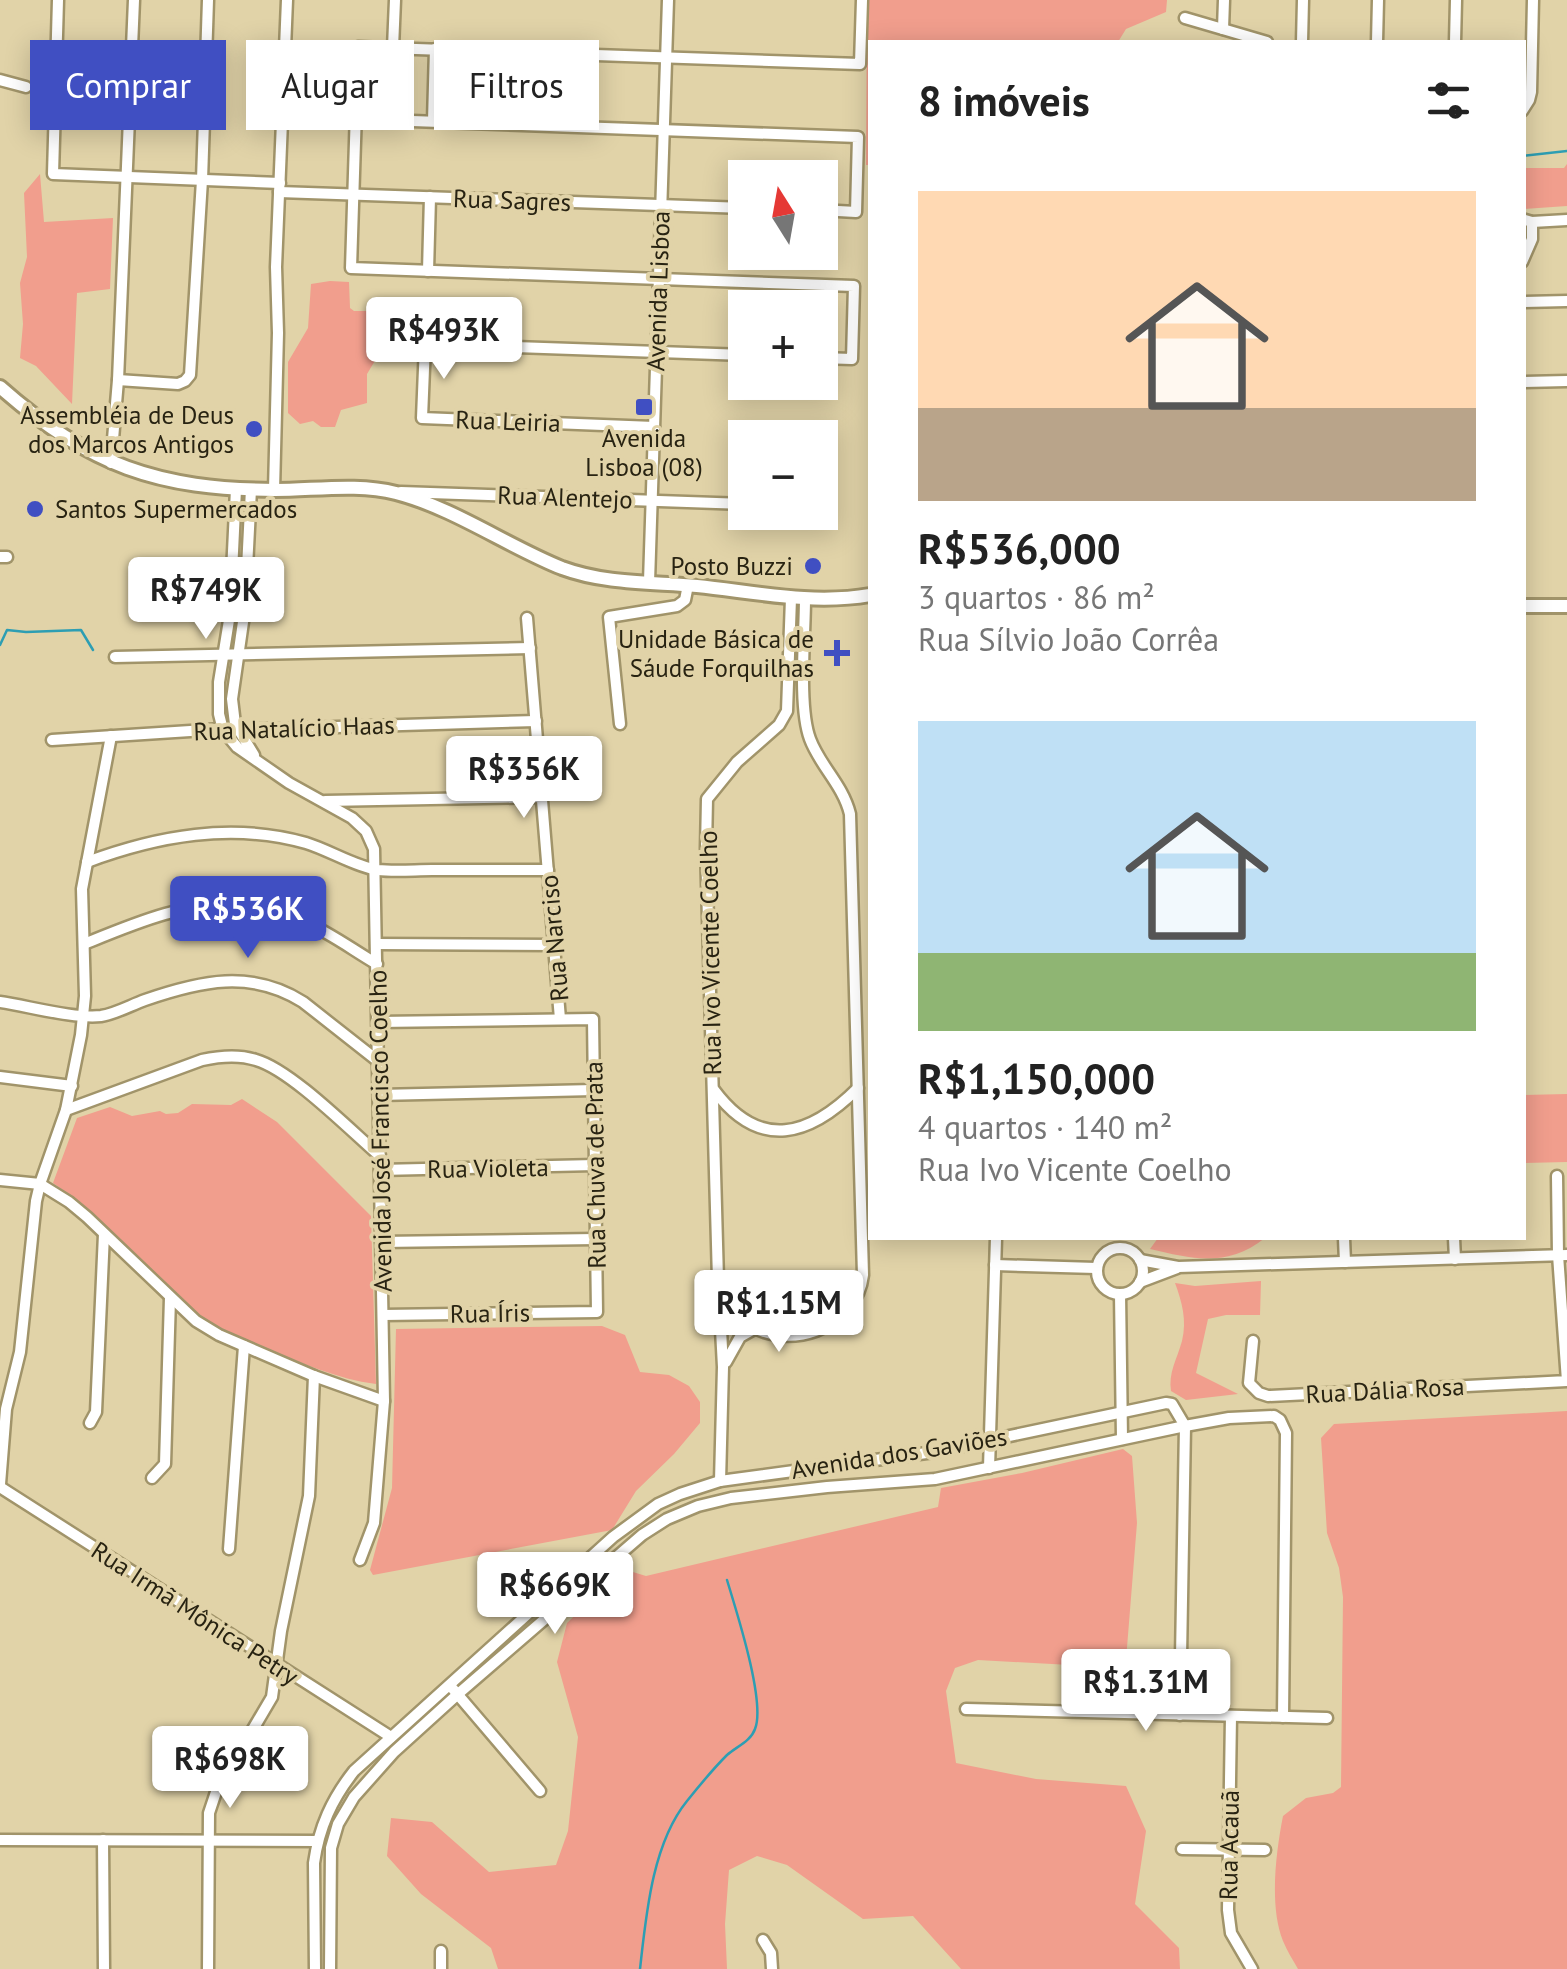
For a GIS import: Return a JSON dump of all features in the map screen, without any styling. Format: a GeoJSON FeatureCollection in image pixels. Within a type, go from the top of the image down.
{"type":"FeatureCollection","features":[{"type":"Feature","properties":{"kind":"main road"},"geometry":{"type":"LineString","coordinates":[[0,386],[54,430],[90,453],[134,472],[198,486],[236,489],[385,491],[452,516],[567,570],[607,579],[798,598],[868,596]]}},
{"type":"Feature","properties":{"kind":"main road"},"geometry":{"type":"LineString","coordinates":[[1526,606],[1567,606]]}},
{"type":"Feature","properties":{"kind":"street","name":"Rua Sagres"},"geometry":{"type":"LineString","coordinates":[[58,0],[52,174],[202,180],[354,194],[728,207]]}},
{"type":"Feature","properties":{"kind":"street"},"geometry":{"type":"LineString","coordinates":[[112,462],[134,0]]}},
{"type":"Feature","properties":{"kind":"street"},"geometry":{"type":"LineString","coordinates":[[118,380],[178,384],[190,375],[208,0]]}},
{"type":"Feature","properties":{"kind":"street"},"geometry":{"type":"LineString","coordinates":[[274,490],[276,286],[287,0]]}},
{"type":"Feature","properties":{"kind":"street"},"geometry":{"type":"LineString","coordinates":[[393,40],[395,0]]}},
{"type":"Feature","properties":{"kind":"street","name":"Avenida Lisboa"},"geometry":{"type":"LineString","coordinates":[[649,582],[668,0]]}},
{"type":"Feature","properties":{"kind":"street"},"geometry":{"type":"LineString","coordinates":[[599,56],[860,64],[862,0]]}},
{"type":"Feature","properties":{"kind":"street"},"geometry":{"type":"LineString","coordinates":[[1223,29],[1224,0]]}},
{"type":"Feature","properties":{"kind":"street"},"geometry":{"type":"LineString","coordinates":[[1302,0],[1302,40]]}},
{"type":"Feature","properties":{"kind":"street"},"geometry":{"type":"LineString","coordinates":[[1377,40],[1378,0]]}},
{"type":"Feature","properties":{"kind":"street"},"geometry":{"type":"LineString","coordinates":[[1455,40],[1456,0]]}},
{"type":"Feature","properties":{"kind":"street"},"geometry":{"type":"LineString","coordinates":[[1526,106],[1531,92],[1534,0]]}},
{"type":"Feature","properties":{"kind":"street"},"geometry":{"type":"LineString","coordinates":[[1185,18],[1260,40]]}},
{"type":"Feature","properties":{"kind":"street"},"geometry":{"type":"LineString","coordinates":[[0,80],[26,87]]}},
{"type":"Feature","properties":{"kind":"street"},"geometry":{"type":"LineString","coordinates":[[433,121],[434,97]]}},
{"type":"Feature","properties":{"kind":"street"},"geometry":{"type":"LineString","coordinates":[[414,120],[858,137],[856,212],[838,211]]}},
{"type":"Feature","properties":{"kind":"street"},"geometry":{"type":"LineString","coordinates":[[356,130],[352,268],[854,286],[852,359],[838,359]]}},
{"type":"Feature","properties":{"kind":"street"},"geometry":{"type":"LineString","coordinates":[[428,271],[430,197]]}},
{"type":"Feature","properties":{"kind":"street"},"geometry":{"type":"LineString","coordinates":[[1526,253],[1532,239],[1527,220],[1567,220]]}},
{"type":"Feature","properties":{"kind":"street"},"geometry":{"type":"LineString","coordinates":[[1526,302],[1567,301]]}},
{"type":"Feature","properties":{"kind":"street","name":"Rua Leiria"},"geometry":{"type":"LineString","coordinates":[[654,426],[422,418],[425,344],[656,352]]}},
{"type":"Feature","properties":{"kind":"street"},"geometry":{"type":"LineString","coordinates":[[656,352],[728,354]]}},
{"type":"Feature","properties":{"kind":"street"},"geometry":{"type":"LineString","coordinates":[[1526,382],[1567,381]]}},
{"type":"Feature","properties":{"kind":"street"},"geometry":{"type":"LineString","coordinates":[[223,729],[220,665],[230,614],[236,489]]}},
{"type":"Feature","properties":{"kind":"street","name":"Avenida José Francisco Coelho"},"geometry":{"type":"LineString","coordinates":[[251,489],[246,608],[232,708],[239,730],[257,761]]}},
{"type":"Feature","properties":{"kind":"street","name":"Rua Alentejo"},"geometry":{"type":"LineString","coordinates":[[385,491],[728,503]]}},
{"type":"Feature","properties":{"kind":"street"},"geometry":{"type":"LineString","coordinates":[[452,516],[448,505],[454,494]]}},
{"type":"Feature","properties":{"kind":"street"},"geometry":{"type":"LineString","coordinates":[[620,724],[608,616],[677,606],[685,600],[688,586]]}},
{"type":"Feature","properties":{"kind":"street"},"geometry":{"type":"LineString","coordinates":[[798,598],[788,704],[783,720],[805,722]]}},
{"type":"Feature","properties":{"kind":"street"},"geometry":{"type":"LineString","coordinates":[[718,1280],[736,1314],[768,1333],[791,1336],[819,1330],[842,1316],[862,1286],[850,814],[842,791],[814,748],[805,722],[798,598]]}},
{"type":"Feature","properties":{"kind":"street","name":"Rua Narciso"},"geometry":{"type":"LineString","coordinates":[[527,618],[560,1019]]}},
{"type":"Feature","properties":{"kind":"street"},"geometry":{"type":"LineString","coordinates":[[115,657],[530,648]]}},
{"type":"Feature","properties":{"kind":"street","name":"Rua Ivo Vicente Coelho"},"geometry":{"type":"LineString","coordinates":[[720,1480],[723,1367],[707,798],[737,762],[783,720]]}},
{"type":"Feature","properties":{"kind":"street","name":"Rua Natalício Haas"},"geometry":{"type":"LineString","coordinates":[[52,740],[223,729],[536,721]]}},
{"type":"Feature","properties":{"kind":"street","name":"Avenida José Francisco Coelho"},"geometry":{"type":"LineString","coordinates":[[223,729],[237,746],[290,784],[352,818],[366,831],[374,849],[384,1401],[374,1524],[360,1560]]}},
{"type":"Feature","properties":{"kind":"street"},"geometry":{"type":"LineString","coordinates":[[0,1486],[3,1410],[20,1352],[36,1201],[66,1110],[84,1016],[82,889],[111,736]]}},
{"type":"Feature","properties":{"kind":"street"},"geometry":{"type":"LineString","coordinates":[[324,801],[542,797]]}},
{"type":"Feature","properties":{"kind":"street"},"geometry":{"type":"LineString","coordinates":[[87,862],[159,840],[197,834],[243,834],[305,842],[375,870],[548,870]]}},
{"type":"Feature","properties":{"kind":"street"},"geometry":{"type":"LineString","coordinates":[[84,944],[166,914],[202,908],[244,908],[308,923],[377,964]]}},
{"type":"Feature","properties":{"kind":"street"},"geometry":{"type":"LineString","coordinates":[[376,944],[554,945]]}},
{"type":"Feature","properties":{"kind":"street"},"geometry":{"type":"LineString","coordinates":[[0,1002],[103,1016],[189,986],[250,982],[289,993],[378,1061]]}},
{"type":"Feature","properties":{"kind":"street","name":"Rua Chuva de Prata"},"geometry":{"type":"LineString","coordinates":[[560,1019],[593,1018],[597,1312]]}},
{"type":"Feature","properties":{"kind":"street"},"geometry":{"type":"LineString","coordinates":[[378,1022],[560,1019]]}},
{"type":"Feature","properties":{"kind":"street"},"geometry":{"type":"LineString","coordinates":[[66,1110],[202,1060],[242,1057],[263,1062],[289,1078],[380,1156]]}},
{"type":"Feature","properties":{"kind":"street"},"geometry":{"type":"LineString","coordinates":[[0,1077],[72,1086]]}},
{"type":"Feature","properties":{"kind":"street"},"geometry":{"type":"LineString","coordinates":[[714,1089],[740,1116],[783,1131],[818,1122],[858,1088]]}},
{"type":"Feature","properties":{"kind":"street"},"geometry":{"type":"LineString","coordinates":[[379,1096],[594,1090]]}},
{"type":"Feature","properties":{"kind":"street","name":"Rua Violeta"},"geometry":{"type":"LineString","coordinates":[[380,1170],[595,1165]]}},
{"type":"Feature","properties":{"kind":"street"},"geometry":{"type":"LineString","coordinates":[[1557,1176],[1567,1382]]}},
{"type":"Feature","properties":{"kind":"street"},"geometry":{"type":"LineString","coordinates":[[0,1180],[40,1184],[69,1202],[196,1321],[314,1376],[384,1401]]}},
{"type":"Feature","properties":{"kind":"street"},"geometry":{"type":"LineString","coordinates":[[90,1422],[96,1412],[104,1234]]}},
{"type":"Feature","properties":{"kind":"street"},"geometry":{"type":"LineString","coordinates":[[382,1242],[596,1239]]}},
{"type":"Feature","properties":{"kind":"street"},"geometry":{"type":"LineString","coordinates":[[989,1468],[996,1240]]}},
{"type":"Feature","properties":{"kind":"street"},"geometry":{"type":"LineString","coordinates":[[1344,1240],[1345,1262]]}},
{"type":"Feature","properties":{"kind":"street"},"geometry":{"type":"LineString","coordinates":[[1454,1240],[1455,1259]]}},
{"type":"Feature","properties":{"kind":"street"},"geometry":{"type":"LineString","coordinates":[[1140,1282],[1140,1260],[1123,1243],[1102,1255],[1097,1276],[1105,1289],[1120,1294],[1178,1268]]}},
{"type":"Feature","properties":{"kind":"street"},"geometry":{"type":"LineString","coordinates":[[1140,1260],[1178,1268],[1563,1255]]}},
{"type":"Feature","properties":{"kind":"street"},"geometry":{"type":"LineString","coordinates":[[995,1265],[1096,1268]]}},
{"type":"Feature","properties":{"kind":"street"},"geometry":{"type":"LineString","coordinates":[[1120,1294],[1122,1439]]}},
{"type":"Feature","properties":{"kind":"street"},"geometry":{"type":"LineString","coordinates":[[152,1478],[165,1464],[170,1298]]}},
{"type":"Feature","properties":{"kind":"street","name":"Rua Íris"},"geometry":{"type":"LineString","coordinates":[[383,1314],[597,1312]]}},
{"type":"Feature","properties":{"kind":"street"},"geometry":{"type":"LineString","coordinates":[[723,1367],[740,1337],[756,1328]]}},
{"type":"Feature","properties":{"kind":"street","name":"Rua Dália Rosa"},"geometry":{"type":"LineString","coordinates":[[1253,1341],[1249,1382],[1268,1396],[1567,1382]]}},
{"type":"Feature","properties":{"kind":"street"},"geometry":{"type":"LineString","coordinates":[[229,1549],[244,1346]]}},
{"type":"Feature","properties":{"kind":"street"},"geometry":{"type":"LineString","coordinates":[[208,1969],[208,1841],[212,1802],[272,1697],[281,1631],[310,1496],[314,1376]]}},
{"type":"Feature","properties":{"kind":"street","name":"Avenida dos Gaviões"},"geometry":{"type":"LineString","coordinates":[[454,1689],[612,1537],[658,1504],[680,1494],[720,1480],[934,1452],[1166,1403],[1172,1404],[1185,1426]]}},
{"type":"Feature","properties":{"kind":"street","name":"Avenida dos Gaviões"},"geometry":{"type":"LineString","coordinates":[[454,1689],[667,1518],[714,1501],[935,1479],[1185,1426],[1274,1416],[1286,1433],[1283,1717]]}},
{"type":"Feature","properties":{"kind":"street"},"geometry":{"type":"LineString","coordinates":[[1180,1715],[1185,1426]]}},
{"type":"Feature","properties":{"kind":"street"},"geometry":{"type":"LineString","coordinates":[[826,1466],[834,1473],[834,1480],[827,1487]]}},
{"type":"Feature","properties":{"kind":"street","name":"Rua Irmã Mônica Petry"},"geometry":{"type":"LineString","coordinates":[[0,1486],[391,1737]]}},
{"type":"Feature","properties":{"kind":"street"},"geometry":{"type":"LineString","coordinates":[[658,1504],[658,1513],[667,1518]]}},
{"type":"Feature","properties":{"kind":"street"},"geometry":{"type":"LineString","coordinates":[[314,1969],[314,1863],[326,1817],[342,1786],[362,1762],[454,1689]]}},
{"type":"Feature","properties":{"kind":"street"},"geometry":{"type":"LineString","coordinates":[[454,1689],[540,1791]]}},
{"type":"Feature","properties":{"kind":"street"},"geometry":{"type":"LineString","coordinates":[[330,1969],[330,1864],[338,1824],[380,1766],[454,1689]]}},
{"type":"Feature","properties":{"kind":"street"},"geometry":{"type":"LineString","coordinates":[[966,1709],[1327,1718]]}},
{"type":"Feature","properties":{"kind":"street","name":"Rua Acauã"},"geometry":{"type":"LineString","coordinates":[[1231,1716],[1228,1910],[1231,1933],[1252,1969]]}},
{"type":"Feature","properties":{"kind":"street"},"geometry":{"type":"LineString","coordinates":[[0,1840],[318,1841]]}},
{"type":"Feature","properties":{"kind":"street"},"geometry":{"type":"LineString","coordinates":[[103,1840],[104,1969]]}},
{"type":"Feature","properties":{"kind":"street"},"geometry":{"type":"LineString","coordinates":[[1182,1849],[1266,1850]]}},
{"type":"Feature","properties":{"kind":"street"},"geometry":{"type":"LineString","coordinates":[[762,1940],[771,1953],[772,1969]]}},
{"type":"Feature","properties":{"kind":"street"},"geometry":{"type":"LineString","coordinates":[[440,1951],[441,1969]]}},
{"type":"Feature","properties":{"kind":"shaded area"},"geometry":{"type":"Polygon","coordinates":[[[867,0],[1167,0],[1166,12],[1126,29],[1119,40],[868,40],[866,165],[867,0]]]}},
{"type":"Feature","properties":{"kind":"shaded area"},"geometry":{"type":"Polygon","coordinates":[[[1567,164],[1567,206],[1526,209],[1526,168],[1564,168],[1567,164]]]}},
{"type":"Feature","properties":{"kind":"shaded area"},"geometry":{"type":"Polygon","coordinates":[[[40,174],[44,222],[113,218],[110,289],[77,293],[72,404],[36,366],[20,358],[20,283],[27,257],[24,193],[40,174]]]}},
{"type":"Feature","properties":{"kind":"shaded area"},"geometry":{"type":"Polygon","coordinates":[[[349,282],[350,308],[354,311],[406,311],[415,344],[379,354],[367,374],[367,403],[341,410],[335,427],[321,427],[313,421],[300,424],[288,413],[288,362],[308,328],[311,284],[349,282]]]}},
{"type":"Feature","properties":{"kind":"shaded area"},"geometry":{"type":"Polygon","coordinates":[[[1567,1094],[1567,1162],[1526,1163],[1526,1095],[1567,1094]]]}},
{"type":"Feature","properties":{"kind":"shaded area"},"geometry":{"type":"Polygon","coordinates":[[[242,1099],[277,1122],[371,1216],[376,1384],[306,1365],[207,1321],[90,1212],[53,1183],[77,1118],[110,1107],[132,1116],[160,1111],[166,1114],[178,1113],[192,1104],[231,1105],[242,1099]]]}},
{"type":"Feature","properties":{"kind":"shaded area"},"geometry":{"type":"Polygon","coordinates":[[[1157,1240],[1262,1240],[1223,1257],[1181,1256],[1150,1249],[1157,1240]]]}},
{"type":"Feature","properties":{"kind":"shaded area"},"geometry":{"type":"Polygon","coordinates":[[[1261,1281],[1260,1315],[1208,1319],[1196,1373],[1238,1394],[1186,1400],[1171,1391],[1184,1326],[1175,1283],[1195,1286],[1261,1281]]]}},
{"type":"Feature","properties":{"kind":"shaded area"},"geometry":{"type":"Polygon","coordinates":[[[602,1326],[625,1335],[640,1372],[669,1375],[689,1386],[700,1402],[700,1423],[636,1491],[612,1530],[373,1575],[370,1570],[392,1488],[396,1329],[602,1326]]]}},
{"type":"Feature","properties":{"kind":"shaded area"},"geometry":{"type":"Polygon","coordinates":[[[1567,1411],[1567,1969],[1298,1969],[1283,1941],[1276,1912],[1276,1862],[1283,1816],[1306,1798],[1333,1793],[1341,1787],[1343,1597],[1339,1568],[1327,1533],[1321,1438],[1334,1424],[1567,1411]]]}},
{"type":"Feature","properties":{"kind":"shaded area"},"geometry":{"type":"Polygon","coordinates":[[[1123,1449],[1132,1456],[1137,1523],[1126,1660],[1070,1665],[978,1660],[955,1668],[946,1691],[956,1763],[1036,1779],[1126,1786],[1146,1831],[1135,1904],[1179,1948],[1180,1969],[961,1969],[913,1916],[863,1919],[787,1865],[757,1856],[729,1870],[727,1969],[498,1969],[491,1948],[421,1894],[387,1856],[391,1818],[432,1822],[489,1872],[556,1865],[568,1831],[578,1737],[557,1662],[567,1623],[623,1569],[646,1576],[938,1507],[941,1488],[1123,1449]]]}},
{"type":"Feature","properties":{"kind":"waterway"},"geometry":{"type":"LineString","coordinates":[[1526,156],[1567,151]]}},
{"type":"Feature","properties":{"kind":"waterway"},"geometry":{"type":"LineString","coordinates":[[0,645],[7,630],[81,630],[93,650]]}},
{"type":"Feature","properties":{"kind":"waterway"},"geometry":{"type":"LineString","coordinates":[[640,1969],[658,1859],[675,1818],[696,1789],[755,1729],[757,1699],[727,1580]]}},
{"type":"Feature","properties":{"kind":"place","name":"Avenida Lisboa (08)"},"geometry":{"type":"Point","coordinates":[644,407]}},
{"type":"Feature","properties":{"kind":"place","name":"Assembléia de Deus dos Marcos Antigos"},"geometry":{"type":"Point","coordinates":[254,429]}},
{"type":"Feature","properties":{"kind":"place","name":"Santos Supermercados"},"geometry":{"type":"Point","coordinates":[35,509]}},
{"type":"Feature","properties":{"kind":"place","name":"Posto Buzzi"},"geometry":{"type":"Point","coordinates":[813,566]}},
{"type":"Feature","properties":{"kind":"place","name":"Unidade Básica de Sáude Forquilhas"},"geometry":{"type":"Point","coordinates":[837,653]}}]}
